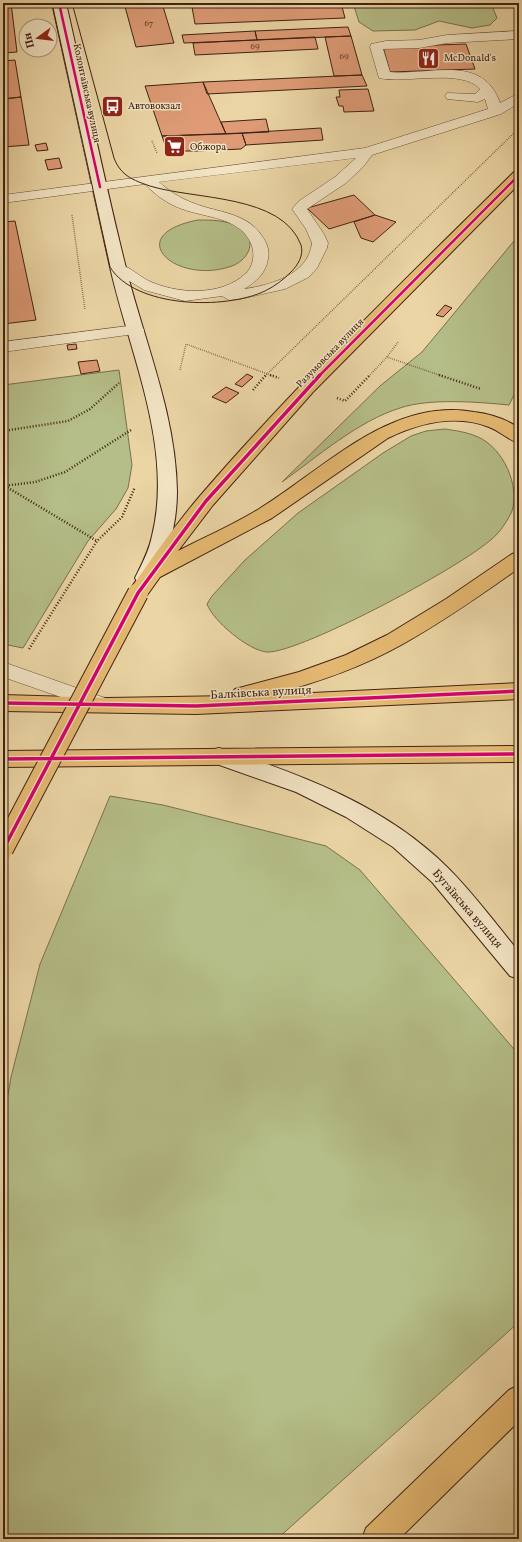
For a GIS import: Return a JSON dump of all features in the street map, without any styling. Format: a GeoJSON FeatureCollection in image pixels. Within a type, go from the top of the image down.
{"type":"FeatureCollection","features":[{"type":"Feature","properties":{"kind":"main road","name":"Колонтаївська вулиця"},"geometry":{"type":"LineString","coordinates":[[59,3],[118,268],[161,426],[168,492],[163,532],[158,550],[138,594]]}},
{"type":"Feature","properties":{"kind":"main road","name":"Разумовська вулиця"},"geometry":{"type":"LineString","coordinates":[[3,849],[138,594],[183,530],[206,501],[307,388],[519,175]]}},
{"type":"Feature","properties":{"kind":"main road"},"geometry":{"type":"LineString","coordinates":[[153,573],[265,514],[382,434],[401,425],[427,418],[471,417],[490,421],[519,437]]}},
{"type":"Feature","properties":{"kind":"main road"},"geometry":{"type":"LineString","coordinates":[[196,706],[303,679],[353,660],[394,640],[452,604],[519,559]]}},
{"type":"Feature","properties":{"kind":"main road","name":"Балківська вулиця"},"geometry":{"type":"LineString","coordinates":[[3,703],[107,706],[196,706],[519,691]]}},
{"type":"Feature","properties":{"kind":"main road"},"geometry":{"type":"LineString","coordinates":[[3,759],[519,754]]}},
{"type":"Feature","properties":{"kind":"main road","name":"Бугаївська вулиця"},"geometry":{"type":"LineString","coordinates":[[219,756],[304,786],[354,811],[401,841],[440,875],[519,969]]}},
{"type":"Feature","properties":{"kind":"main road"},"geometry":{"type":"LineString","coordinates":[[377,1539],[519,1400]]}},
{"type":"Feature","properties":{"kind":"lane"},"geometry":{"type":"LineString","coordinates":[[496,111],[483,93],[479,80],[466,76],[384,75],[376,47],[381,45],[419,44],[447,39],[519,35]]}},
{"type":"Feature","properties":{"kind":"lane"},"geometry":{"type":"LineString","coordinates":[[452,96],[483,93]]}},
{"type":"Feature","properties":{"kind":"lane"},"geometry":{"type":"LineString","coordinates":[[3,199],[100,187],[148,179],[367,152],[496,111],[519,97]]}},
{"type":"Feature","properties":{"kind":"lane"},"geometry":{"type":"LineString","coordinates":[[118,268],[130,277],[162,293],[187,296],[238,294],[270,289],[286,283],[314,265],[320,244],[314,230],[298,209],[304,203],[323,193],[360,163],[367,152]]}},
{"type":"Feature","properties":{"kind":"lane"},"geometry":{"type":"LineString","coordinates":[[148,179],[163,195],[179,203],[237,220],[252,231],[262,247],[262,260],[248,280],[235,288],[187,296]]}},
{"type":"Feature","properties":{"kind":"lane"},"geometry":{"type":"LineString","coordinates":[[3,347],[136,330]]}},
{"type":"Feature","properties":{"kind":"lane"},"geometry":{"type":"LineString","coordinates":[[9,671],[107,706]]}},
{"type":"Feature","properties":{"kind":"path"},"geometry":{"type":"LineString","coordinates":[[253,390],[267,373],[519,127]]}},
{"type":"Feature","properties":{"kind":"path"},"geometry":{"type":"LineString","coordinates":[[69,191],[89,337]]}},
{"type":"Feature","properties":{"kind":"path"},"geometry":{"type":"LineString","coordinates":[[179,373],[186,344],[345,402],[387,357],[398,342]]}},
{"type":"Feature","properties":{"kind":"path"},"geometry":{"type":"LineString","coordinates":[[387,357],[483,390]]}},
{"type":"Feature","properties":{"kind":"path"},"geometry":{"type":"LineString","coordinates":[[3,431],[68,422],[90,409],[124,379]]}},
{"type":"Feature","properties":{"kind":"path"},"geometry":{"type":"LineString","coordinates":[[4,486],[51,478],[79,464],[133,429],[134,435]]}},
{"type":"Feature","properties":{"kind":"path"},"geometry":{"type":"LineString","coordinates":[[9,671],[97,541],[122,517],[136,481]]}},
{"type":"Feature","properties":{"kind":"path"},"geometry":{"type":"LineString","coordinates":[[4,486],[97,541]]}},
{"type":"Feature","properties":{"kind":"green space"},"geometry":{"type":"Polygon","coordinates":[[[353,3],[491,3],[497,18],[490,25],[472,28],[439,21],[415,30],[373,31],[359,22],[353,3]]]}},
{"type":"Feature","properties":{"kind":"green space"},"geometry":{"type":"Polygon","coordinates":[[[198,220],[214,220],[239,227],[245,232],[250,243],[247,254],[238,263],[232,266],[211,270],[192,269],[176,264],[165,256],[160,246],[163,236],[175,227],[198,220]]]}},
{"type":"Feature","properties":{"kind":"green space"},"geometry":{"type":"Polygon","coordinates":[[[519,235],[519,355],[515,393],[509,405],[469,402],[439,402],[400,408],[384,414],[338,440],[282,482],[380,386],[422,352],[519,235]]]}},
{"type":"Feature","properties":{"kind":"green space"},"geometry":{"type":"Polygon","coordinates":[[[119,370],[132,465],[128,488],[116,509],[88,541],[23,648],[3,644],[3,385],[119,370]]]}},
{"type":"Feature","properties":{"kind":"green space"},"geometry":{"type":"Polygon","coordinates":[[[445,429],[470,434],[487,442],[502,458],[511,479],[514,490],[512,511],[499,532],[482,547],[423,584],[385,604],[348,623],[285,649],[267,652],[260,650],[232,634],[216,619],[207,604],[212,596],[245,560],[298,513],[383,453],[411,436],[426,431],[445,429]]]}},
{"type":"Feature","properties":{"kind":"green space"},"geometry":{"type":"Polygon","coordinates":[[[110,796],[163,805],[326,846],[360,870],[519,1055],[519,1322],[277,1539],[3,1539],[3,1124],[11,1077],[40,964],[110,796]]]}},
{"type":"Feature","properties":{"kind":"building"},"geometry":{"type":"Polygon","coordinates":[[[3,3],[11,3],[17,52],[3,53],[3,3]]]}},
{"type":"Feature","properties":{"kind":"building"},"geometry":{"type":"Polygon","coordinates":[[[124,3],[162,3],[174,43],[136,47],[124,3]]]}},
{"type":"Feature","properties":{"kind":"building"},"geometry":{"type":"Polygon","coordinates":[[[278,3],[341,3],[345,18],[195,24],[192,7],[278,3]]]}},
{"type":"Feature","properties":{"kind":"building"},"geometry":{"type":"Polygon","coordinates":[[[348,27],[351,36],[257,40],[255,31],[348,27]]]}},
{"type":"Feature","properties":{"kind":"building"},"geometry":{"type":"Polygon","coordinates":[[[255,31],[257,40],[184,43],[182,35],[255,31]]]}},
{"type":"Feature","properties":{"kind":"building"},"geometry":{"type":"Polygon","coordinates":[[[351,36],[362,75],[334,76],[325,37],[351,36]]]}},
{"type":"Feature","properties":{"kind":"building"},"geometry":{"type":"Polygon","coordinates":[[[315,37],[318,49],[195,55],[193,43],[315,37]]]}},
{"type":"Feature","properties":{"kind":"building","name":"McDonald's"},"geometry":{"type":"Polygon","coordinates":[[[466,44],[475,69],[390,72],[383,47],[466,44]]]}},
{"type":"Feature","properties":{"kind":"building"},"geometry":{"type":"Polygon","coordinates":[[[15,60],[21,97],[3,99],[3,61],[15,60]]]}},
{"type":"Feature","properties":{"kind":"building"},"geometry":{"type":"Polygon","coordinates":[[[362,75],[367,86],[207,94],[203,82],[362,75]]]}},
{"type":"Feature","properties":{"kind":"building"},"geometry":{"type":"Polygon","coordinates":[[[203,82],[226,134],[162,136],[145,86],[203,82]]]}},
{"type":"Feature","properties":{"kind":"building"},"geometry":{"type":"Polygon","coordinates":[[[368,89],[374,111],[344,112],[343,106],[339,106],[336,97],[340,97],[339,90],[368,89]]]}},
{"type":"Feature","properties":{"kind":"building"},"geometry":{"type":"Polygon","coordinates":[[[21,97],[29,145],[3,147],[3,99],[21,97]]]}},
{"type":"Feature","properties":{"kind":"building"},"geometry":{"type":"Polygon","coordinates":[[[266,119],[269,132],[226,134],[221,122],[266,119]]]}},
{"type":"Feature","properties":{"kind":"building"},"geometry":{"type":"Polygon","coordinates":[[[321,128],[323,140],[246,145],[242,133],[321,128]]]}},
{"type":"Feature","properties":{"kind":"building"},"geometry":{"type":"Polygon","coordinates":[[[242,133],[246,145],[241,149],[198,151],[167,151],[162,136],[242,133]]]}},
{"type":"Feature","properties":{"kind":"building"},"geometry":{"type":"Polygon","coordinates":[[[46,143],[48,150],[37,151],[35,145],[46,143]]]}},
{"type":"Feature","properties":{"kind":"building"},"geometry":{"type":"Polygon","coordinates":[[[59,158],[62,168],[48,170],[45,160],[59,158]]]}},
{"type":"Feature","properties":{"kind":"building"},"geometry":{"type":"Polygon","coordinates":[[[354,195],[375,215],[329,229],[307,208],[354,195]]]}},
{"type":"Feature","properties":{"kind":"building"},"geometry":{"type":"Polygon","coordinates":[[[375,215],[396,222],[373,242],[361,238],[354,222],[375,215]]]}},
{"type":"Feature","properties":{"kind":"building"},"geometry":{"type":"Polygon","coordinates":[[[15,221],[36,320],[3,324],[3,222],[15,221]]]}},
{"type":"Feature","properties":{"kind":"building"},"geometry":{"type":"Polygon","coordinates":[[[445,305],[452,308],[443,317],[436,315],[445,305]]]}},
{"type":"Feature","properties":{"kind":"building"},"geometry":{"type":"Polygon","coordinates":[[[76,344],[77,349],[68,350],[67,345],[76,344]]]}},
{"type":"Feature","properties":{"kind":"building"},"geometry":{"type":"Polygon","coordinates":[[[97,360],[100,371],[81,374],[78,362],[97,360]]]}},
{"type":"Feature","properties":{"kind":"building"},"geometry":{"type":"Polygon","coordinates":[[[247,374],[253,377],[242,387],[235,384],[247,374]]]}},
{"type":"Feature","properties":{"kind":"building"},"geometry":{"type":"Polygon","coordinates":[[[226,387],[239,393],[226,403],[212,397],[226,387]]]}},
{"type":"Feature","properties":{"kind":"tram line"},"geometry":{"type":"LineString","coordinates":[[52,3],[110,267],[122,281],[139,291],[159,298],[182,302],[205,303],[248,297],[265,291],[279,283],[296,266],[300,260],[302,249],[291,228],[276,216],[257,208],[235,202],[150,186],[133,179],[120,169],[114,158],[72,3]]}},
{"type":"Feature","properties":{"kind":"cycle path"},"geometry":{"type":"LineString","coordinates":[[59,3],[100,187]]}},
{"type":"Feature","properties":{"kind":"cycle path"},"geometry":{"type":"LineString","coordinates":[[3,850],[138,593],[183,530],[206,501],[307,388],[519,175]]}},
{"type":"Feature","properties":{"kind":"cycle path"},"geometry":{"type":"LineString","coordinates":[[3,703],[107,706],[196,706],[519,691]]}},
{"type":"Feature","properties":{"kind":"cycle path"},"geometry":{"type":"LineString","coordinates":[[3,759],[519,754]]}},
{"type":"Feature","properties":{"kind":"place","name":"McDonald's"},"geometry":{"type":"Point","coordinates":[429,58]}},
{"type":"Feature","properties":{"kind":"place","name":"Автовокзал"},"geometry":{"type":"Point","coordinates":[112,106]}},
{"type":"Feature","properties":{"kind":"place","name":"Обжора"},"geometry":{"type":"Point","coordinates":[174,147]}}]}
